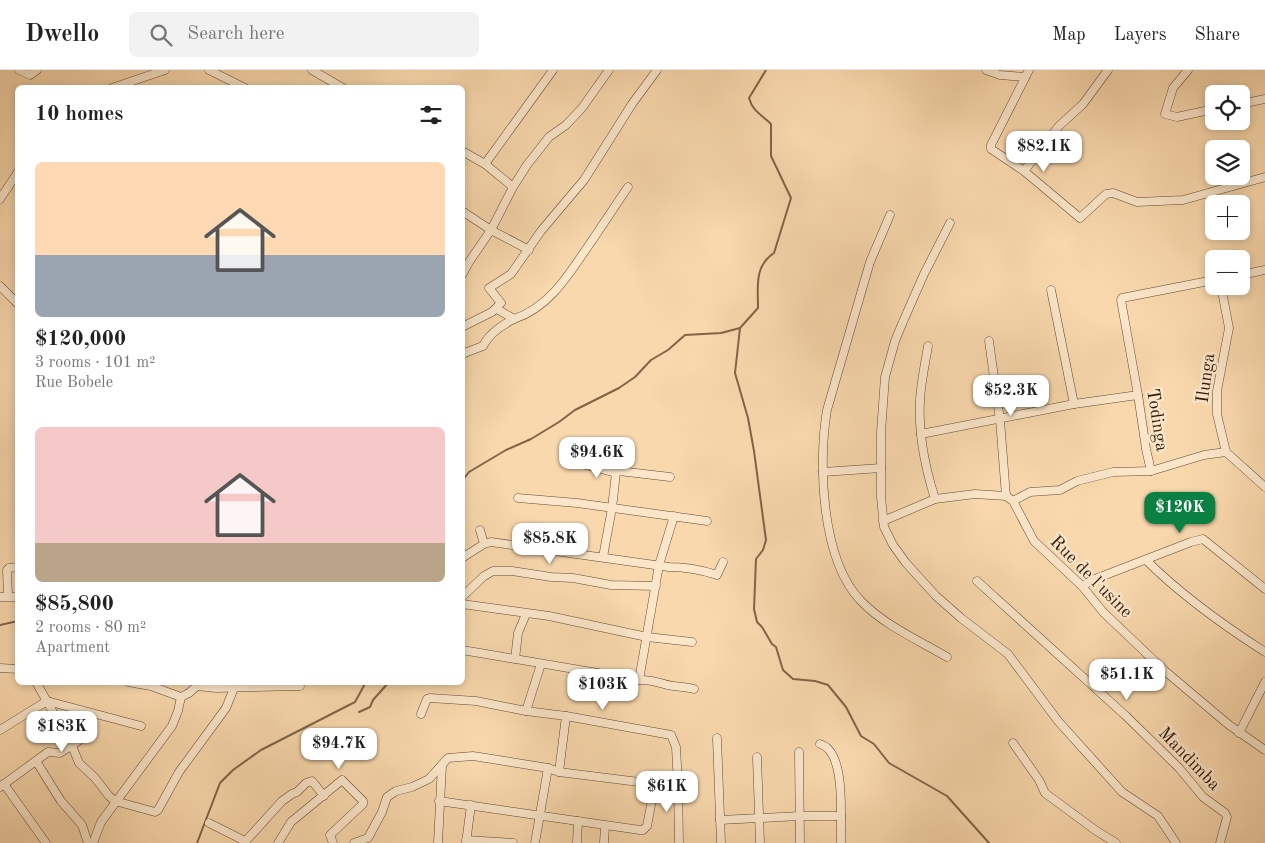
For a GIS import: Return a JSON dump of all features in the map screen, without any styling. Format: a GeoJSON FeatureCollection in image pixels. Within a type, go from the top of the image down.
{"type":"FeatureCollection","features":[{"type":"Feature","properties":{"kind":"street"},"geometry":{"type":"LineString","coordinates":[[19,70],[30,75],[37,70]]}},
{"type":"Feature","properties":{"kind":"street"},"geometry":{"type":"LineString","coordinates":[[121,85],[165,70]]}},
{"type":"Feature","properties":{"kind":"street"},"geometry":{"type":"LineString","coordinates":[[210,70],[239,85]]}},
{"type":"Feature","properties":{"kind":"street"},"geometry":{"type":"LineString","coordinates":[[312,70],[338,85]]}},
{"type":"Feature","properties":{"kind":"street"},"geometry":{"type":"LineString","coordinates":[[485,164],[553,70]]}},
{"type":"Feature","properties":{"kind":"street"},"geometry":{"type":"LineString","coordinates":[[466,260],[491,230],[513,187],[527,165],[549,137],[566,125],[582,108],[609,70]]}},
{"type":"Feature","properties":{"kind":"street"},"geometry":{"type":"LineString","coordinates":[[465,325],[497,309],[501,303],[489,288],[511,274],[542,231],[584,180],[632,104],[657,70]]}},
{"type":"Feature","properties":{"kind":"street"},"geometry":{"type":"LineString","coordinates":[[986,70],[1000,76],[1027,73]]}},
{"type":"Feature","properties":{"kind":"street"},"geometry":{"type":"LineString","coordinates":[[1024,171],[1059,126],[1084,104],[1108,70]]}},
{"type":"Feature","properties":{"kind":"street"},"geometry":{"type":"LineString","coordinates":[[1188,70],[1173,88],[1165,114],[1177,117],[1205,111]]}},
{"type":"Feature","properties":{"kind":"street"},"geometry":{"type":"LineString","coordinates":[[1027,73],[991,145],[991,149],[1024,171],[1080,218],[1106,194],[1113,194],[1137,202],[1183,200],[1265,177]]}},
{"type":"Feature","properties":{"kind":"street"},"geometry":{"type":"LineString","coordinates":[[1250,102],[1265,99]]}},
{"type":"Feature","properties":{"kind":"street"},"geometry":{"type":"LineString","coordinates":[[465,154],[485,164],[513,187]]}},
{"type":"Feature","properties":{"kind":"street"},"geometry":{"type":"LineString","coordinates":[[0,199],[15,176]]}},
{"type":"Feature","properties":{"kind":"street"},"geometry":{"type":"LineString","coordinates":[[465,353],[484,346],[487,339],[499,327],[543,303],[563,284],[628,187]]}},
{"type":"Feature","properties":{"kind":"street"},"geometry":{"type":"LineString","coordinates":[[465,214],[529,250]]}},
{"type":"Feature","properties":{"kind":"street"},"geometry":{"type":"LineString","coordinates":[[890,216],[870,262],[827,410],[824,432],[823,472],[829,531],[838,564],[847,582],[860,600],[877,615],[947,657]]}},
{"type":"Feature","properties":{"kind":"street"},"geometry":{"type":"LineString","coordinates":[[950,223],[924,274],[902,324],[888,363],[885,377],[881,432],[884,528],[906,563],[936,596],[1008,654],[1058,721],[1122,792],[1158,816],[1176,843]]}},
{"type":"Feature","properties":{"kind":"street"},"geometry":{"type":"LineString","coordinates":[[1250,272],[1265,270]]}},
{"type":"Feature","properties":{"kind":"street","name":"Todinga"},"geometry":{"type":"LineString","coordinates":[[1205,282],[1122,298],[1151,471],[1204,455],[1226,452]]}},
{"type":"Feature","properties":{"kind":"street"},"geometry":{"type":"LineString","coordinates":[[0,286],[15,302]]}},
{"type":"Feature","properties":{"kind":"street"},"geometry":{"type":"LineString","coordinates":[[1051,290],[1074,404]]}},
{"type":"Feature","properties":{"kind":"street","name":"Ilunga"},"geometry":{"type":"LineString","coordinates":[[1223,295],[1229,328],[1219,375],[1217,409],[1226,452]]}},
{"type":"Feature","properties":{"kind":"street"},"geometry":{"type":"LineString","coordinates":[[497,309],[514,319]]}},
{"type":"Feature","properties":{"kind":"street"},"geometry":{"type":"LineString","coordinates":[[989,341],[1010,499]]}},
{"type":"Feature","properties":{"kind":"street"},"geometry":{"type":"LineString","coordinates":[[928,346],[920,399],[921,434],[926,465],[935,499]]}},
{"type":"Feature","properties":{"kind":"street"},"geometry":{"type":"LineString","coordinates":[[921,434],[1074,404],[1138,395]]}},
{"type":"Feature","properties":{"kind":"street"},"geometry":{"type":"LineString","coordinates":[[1226,452],[1265,487]]}},
{"type":"Feature","properties":{"kind":"street"},"geometry":{"type":"LineString","coordinates":[[582,464],[616,473],[670,477]]}},
{"type":"Feature","properties":{"kind":"street"},"geometry":{"type":"LineString","coordinates":[[823,472],[881,468]]}},
{"type":"Feature","properties":{"kind":"street"},"geometry":{"type":"LineString","coordinates":[[883,521],[935,499],[975,494],[1010,499],[1030,492],[1060,490],[1077,481],[1113,472],[1151,471]]}},
{"type":"Feature","properties":{"kind":"street"},"geometry":{"type":"LineString","coordinates":[[603,556],[616,473]]}},
{"type":"Feature","properties":{"kind":"street"},"geometry":{"type":"LineString","coordinates":[[518,498],[707,521]]}},
{"type":"Feature","properties":{"kind":"street","name":"Rue de l'usine"},"geometry":{"type":"LineString","coordinates":[[1010,499],[1034,541],[1082,586],[1103,612],[1158,664],[1240,733],[1265,750]]}},
{"type":"Feature","properties":{"kind":"street"},"geometry":{"type":"LineString","coordinates":[[639,680],[659,565],[674,516]]}},
{"type":"Feature","properties":{"kind":"street"},"geometry":{"type":"LineString","coordinates":[[480,530],[484,544]]}},
{"type":"Feature","properties":{"kind":"street"},"geometry":{"type":"LineString","coordinates":[[1082,586],[1095,579],[1191,542],[1204,539],[1265,589]]}},
{"type":"Feature","properties":{"kind":"street"},"geometry":{"type":"LineString","coordinates":[[465,556],[484,544],[491,542],[688,568],[717,575],[723,562]]}},
{"type":"Feature","properties":{"kind":"street"},"geometry":{"type":"LineString","coordinates":[[1146,560],[1180,591],[1226,626],[1265,652]]}},
{"type":"Feature","properties":{"kind":"street"},"geometry":{"type":"LineString","coordinates":[[4,596],[7,570],[15,567]]}},
{"type":"Feature","properties":{"kind":"street"},"geometry":{"type":"LineString","coordinates":[[465,594],[484,576],[493,572],[512,571],[551,577],[573,578],[611,585],[656,586]]}},
{"type":"Feature","properties":{"kind":"street","name":"Mandimba"},"geometry":{"type":"LineString","coordinates":[[977,582],[1126,716],[1179,768],[1202,797],[1225,813],[1227,817],[1220,843]]}},
{"type":"Feature","properties":{"kind":"street"},"geometry":{"type":"LineString","coordinates":[[465,604],[576,621],[648,637],[692,642]]}},
{"type":"Feature","properties":{"kind":"street"},"geometry":{"type":"LineString","coordinates":[[515,660],[518,632],[526,614]]}},
{"type":"Feature","properties":{"kind":"street"},"geometry":{"type":"LineString","coordinates":[[465,651],[639,680],[652,680],[672,686],[694,689]]}},
{"type":"Feature","properties":{"kind":"street"},"geometry":{"type":"LineString","coordinates":[[526,712],[541,664]]}},
{"type":"Feature","properties":{"kind":"street"},"geometry":{"type":"LineString","coordinates":[[0,668],[15,669]]}},
{"type":"Feature","properties":{"kind":"street"},"geometry":{"type":"LineString","coordinates":[[1240,733],[1265,682]]}},
{"type":"Feature","properties":{"kind":"street"},"geometry":{"type":"LineString","coordinates":[[38,685],[72,746],[79,763],[115,801],[155,812],[158,810],[179,772],[226,708],[234,688]]}},
{"type":"Feature","properties":{"kind":"street"},"geometry":{"type":"LineString","coordinates":[[145,685],[181,696],[189,693],[197,686],[234,688],[300,686]]}},
{"type":"Feature","properties":{"kind":"street"},"geometry":{"type":"LineString","coordinates":[[93,843],[101,822],[115,801],[172,726],[181,696]]}},
{"type":"Feature","properties":{"kind":"street"},"geometry":{"type":"LineString","coordinates":[[421,714],[426,699],[430,698],[476,701],[526,712],[566,716],[671,735],[676,747],[679,843]]}},
{"type":"Feature","properties":{"kind":"street"},"geometry":{"type":"LineString","coordinates":[[0,730],[47,701],[141,726]]}},
{"type":"Feature","properties":{"kind":"street"},"geometry":{"type":"LineString","coordinates":[[560,772],[566,716]]}},
{"type":"Feature","properties":{"kind":"street"},"geometry":{"type":"LineString","coordinates":[[46,843],[2,786],[48,752],[60,753],[82,738]]}},
{"type":"Feature","properties":{"kind":"street"},"geometry":{"type":"LineString","coordinates":[[717,738],[721,843]]}},
{"type":"Feature","properties":{"kind":"street"},"geometry":{"type":"LineString","coordinates":[[820,744],[827,746],[831,750],[835,760],[840,785],[841,843]]}},
{"type":"Feature","properties":{"kind":"street"},"geometry":{"type":"LineString","coordinates":[[1013,744],[1040,780],[1045,793],[1116,843]]}},
{"type":"Feature","properties":{"kind":"street"},"geometry":{"type":"LineString","coordinates":[[799,752],[800,843]]}},
{"type":"Feature","properties":{"kind":"street"},"geometry":{"type":"LineString","coordinates":[[354,843],[367,841],[387,797],[396,791],[425,782],[448,758],[468,756],[548,768],[560,772],[655,784],[678,784]]}},
{"type":"Feature","properties":{"kind":"street"},"geometry":{"type":"LineString","coordinates":[[757,757],[760,843]]}},
{"type":"Feature","properties":{"kind":"street"},"geometry":{"type":"LineString","coordinates":[[36,760],[62,801],[82,826],[88,843]]}},
{"type":"Feature","properties":{"kind":"street"},"geometry":{"type":"LineString","coordinates":[[438,843],[442,765]]}},
{"type":"Feature","properties":{"kind":"street"},"geometry":{"type":"LineString","coordinates":[[535,843],[548,768]]}},
{"type":"Feature","properties":{"kind":"street"},"geometry":{"type":"LineString","coordinates":[[278,843],[291,822],[342,780],[364,801],[364,804],[330,835],[333,843]]}},
{"type":"Feature","properties":{"kind":"street"},"geometry":{"type":"LineString","coordinates":[[209,823],[244,842],[262,825],[282,801],[297,792],[301,786],[309,781],[324,796]]}},
{"type":"Feature","properties":{"kind":"street"},"geometry":{"type":"LineString","coordinates":[[439,801],[643,830],[646,826],[655,784]]}},
{"type":"Feature","properties":{"kind":"street"},"geometry":{"type":"LineString","coordinates":[[471,805],[466,842],[513,843]]}},
{"type":"Feature","properties":{"kind":"street"},"geometry":{"type":"LineString","coordinates":[[720,820],[841,816]]}},
{"type":"Feature","properties":{"kind":"street"},"geometry":{"type":"LineString","coordinates":[[577,843],[578,821]]}},
{"type":"Feature","properties":{"kind":"street"},"geometry":{"type":"LineString","coordinates":[[604,843],[605,826]]}},
{"type":"Feature","properties":{"kind":"waterway"},"geometry":{"type":"LineString","coordinates":[[465,477],[469,472],[506,450],[531,439],[575,410],[619,388],[635,377],[651,360],[668,350],[685,335],[721,333],[740,328],[758,308],[758,278],[760,271],[763,264],[774,253],[791,198],[771,156],[771,124],[755,110],[749,98],[766,70]]}},
{"type":"Feature","properties":{"kind":"waterway"},"geometry":{"type":"LineString","coordinates":[[740,328],[735,373],[748,418],[766,540],[763,550],[756,559],[754,609],[757,622],[776,647],[783,670],[793,679],[815,681],[828,685],[846,707],[861,736],[874,744],[889,763],[947,796],[989,843]]}},
{"type":"Feature","properties":{"kind":"waterway"},"geometry":{"type":"LineString","coordinates":[[0,625],[15,622]]}},
{"type":"Feature","properties":{"kind":"waterway"},"geometry":{"type":"LineString","coordinates":[[197,843],[220,783],[233,770],[261,750],[355,702],[364,685]]}},
{"type":"Feature","properties":{"kind":"waterway"},"geometry":{"type":"LineString","coordinates":[[359,712],[370,707],[373,700],[386,685]]}}]}
